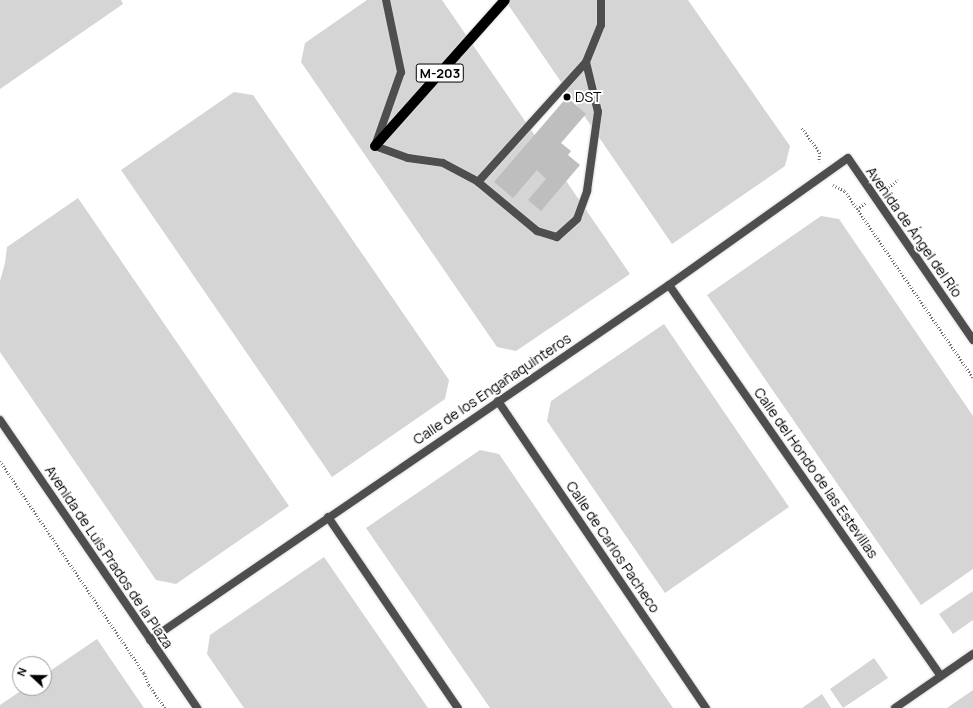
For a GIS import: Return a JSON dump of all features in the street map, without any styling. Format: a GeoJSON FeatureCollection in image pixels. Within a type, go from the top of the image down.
{"type":"FeatureCollection","features":[{"type":"Feature","properties":{"kind":"main road","name":"M-203"},"geometry":{"type":"LineString","coordinates":[[375,146],[505,0]]}},
{"type":"Feature","properties":{"kind":"street"},"geometry":{"type":"LineString","coordinates":[[386,0],[401,72],[375,146],[408,158],[443,163],[478,182],[537,231],[557,237],[577,218],[587,191],[598,112],[586,62]]}},
{"type":"Feature","properties":{"kind":"street"},"geometry":{"type":"LineString","coordinates":[[478,182],[586,62],[600,25],[601,0]]}},
{"type":"Feature","properties":{"kind":"street","name":"Calle de los Engañaquinteros"},"geometry":{"type":"LineString","coordinates":[[150,640],[669,285],[848,158]]}},
{"type":"Feature","properties":{"kind":"street","name":"Avenida de Ángel del Río"},"geometry":{"type":"LineString","coordinates":[[848,158],[973,340]]}},
{"type":"Feature","properties":{"kind":"street","name":"Calle del Hondo de las Estevillas"},"geometry":{"type":"LineString","coordinates":[[669,285],[941,676]]}},
{"type":"Feature","properties":{"kind":"street","name":"Calle de Carlos Pacheco"},"geometry":{"type":"LineString","coordinates":[[498,401],[706,708]]}},
{"type":"Feature","properties":{"kind":"street","name":"Avenida de Luis Prados de la Plaza"},"geometry":{"type":"LineString","coordinates":[[0,420],[197,708]]}},
{"type":"Feature","properties":{"kind":"street"},"geometry":{"type":"LineString","coordinates":[[328,518],[458,708]]}},
{"type":"Feature","properties":{"kind":"street"},"geometry":{"type":"LineString","coordinates":[[895,708],[973,654]]}},
{"type":"Feature","properties":{"kind":"path"},"geometry":{"type":"LineString","coordinates":[[802,128],[820,153],[819,164],[833,186],[845,191],[973,377]]}},
{"type":"Feature","properties":{"kind":"path"},"geometry":{"type":"LineString","coordinates":[[0,461],[144,673],[149,685],[165,708]]}},
{"type":"Feature","properties":{"kind":"shaded area"},"geometry":{"type":"Polygon","coordinates":[[[0,0],[121,0],[123,4],[0,89],[0,0]]]}},
{"type":"Feature","properties":{"kind":"shaded area"},"geometry":{"type":"Polygon","coordinates":[[[367,0],[442,0],[630,274],[516,351],[497,347],[301,62],[305,43],[367,0]]]}},
{"type":"Feature","properties":{"kind":"shaded area"},"geometry":{"type":"Polygon","coordinates":[[[505,0],[688,0],[790,146],[785,166],[672,244],[505,0]]]}},
{"type":"Feature","properties":{"kind":"shaded area"},"geometry":{"type":"Polygon","coordinates":[[[234,92],[253,95],[449,380],[445,399],[332,477],[121,170],[234,92]]]}},
{"type":"Feature","properties":{"kind":"shaded area"},"geometry":{"type":"Polygon","coordinates":[[[78,198],[289,506],[176,584],[156,580],[0,352],[0,281],[5,263],[7,247],[78,198]]]}},
{"type":"Feature","properties":{"kind":"shaded area"},"geometry":{"type":"Polygon","coordinates":[[[821,216],[839,219],[973,416],[973,569],[921,605],[707,295],[821,216]]]}},
{"type":"Feature","properties":{"kind":"shaded area"},"geometry":{"type":"Polygon","coordinates":[[[664,324],[789,507],[665,593],[547,421],[551,401],[664,324]]]}},
{"type":"Feature","properties":{"kind":"shaded area"},"geometry":{"type":"Polygon","coordinates":[[[480,450],[499,454],[673,708],[490,708],[366,528],[480,450]]]}},
{"type":"Feature","properties":{"kind":"shaded area"},"geometry":{"type":"Polygon","coordinates":[[[324,557],[428,708],[244,708],[207,654],[210,635],[324,557]]]}},
{"type":"Feature","properties":{"kind":"shaded area"},"geometry":{"type":"Polygon","coordinates":[[[973,591],[973,620],[953,634],[939,614],[973,591]]]}},
{"type":"Feature","properties":{"kind":"shaded area"},"geometry":{"type":"Polygon","coordinates":[[[97,639],[144,708],[0,708],[0,705],[13,696],[52,696],[52,670],[97,639]]]}},
{"type":"Feature","properties":{"kind":"shaded area"},"geometry":{"type":"Polygon","coordinates":[[[874,658],[888,678],[843,708],[830,689],[874,658]]]}},
{"type":"Feature","properties":{"kind":"shaded area"},"geometry":{"type":"Polygon","coordinates":[[[973,690],[973,708],[947,708],[973,690]]]}},
{"type":"Feature","properties":{"kind":"shaded area"},"geometry":{"type":"Polygon","coordinates":[[[822,694],[831,708],[802,708],[822,694]]]}},
{"type":"Feature","properties":{"kind":"building"},"geometry":{"type":"Polygon","coordinates":[[[567,97],[586,114],[561,143],[571,151],[568,155],[580,165],[541,211],[528,200],[546,179],[537,170],[513,198],[494,182],[567,97]]]}},
{"type":"Feature","properties":{"kind":"place","name":"DST"},"geometry":{"type":"Point","coordinates":[567,97]}}]}
